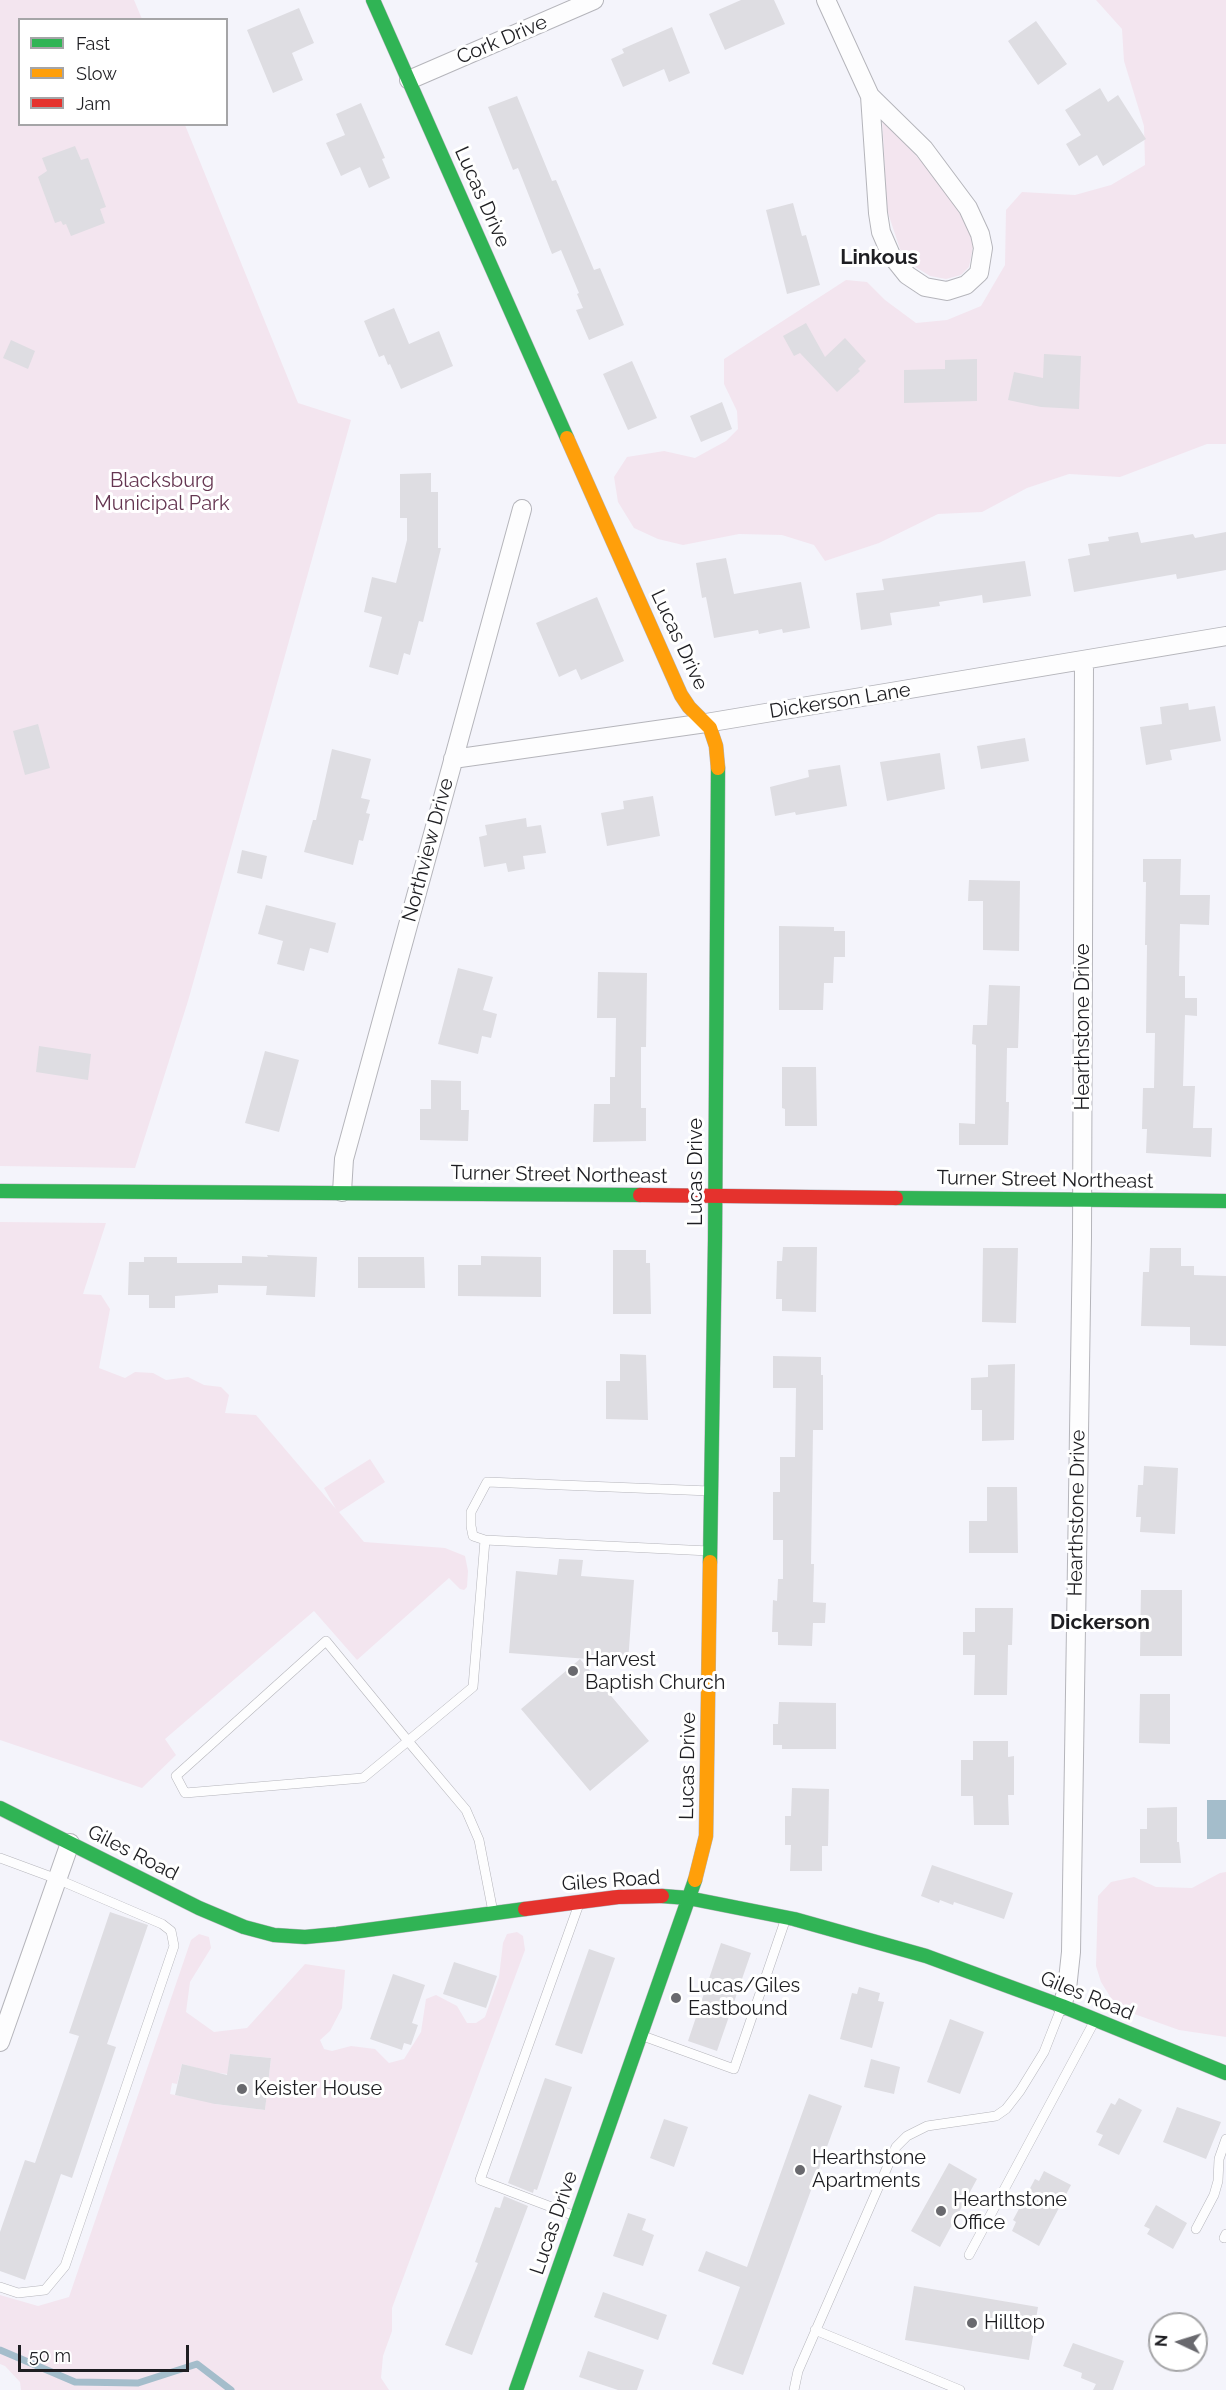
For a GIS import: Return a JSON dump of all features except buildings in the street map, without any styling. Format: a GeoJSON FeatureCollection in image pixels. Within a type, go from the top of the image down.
{"type":"FeatureCollection","features":[{"type":"Feature","properties":{"kind":"street","name":"Lucas Drive"},"geometry":{"type":"LineString","coordinates":[[373,0],[681,695],[688,707],[706,723],[714,739],[718,758],[716,1197],[706,1836],[700,1864],[516,2390]]}},
{"type":"Feature","properties":{"kind":"street","name":"Cork Drive"},"geometry":{"type":"LineString","coordinates":[[409,80],[594,0]]}},
{"type":"Feature","properties":{"kind":"street"},"geometry":{"type":"LineString","coordinates":[[826,0],[870,96],[878,213],[881,232],[891,255],[907,275],[925,287],[947,291],[966,285],[979,273],[983,248],[980,234],[968,208],[924,148],[870,96]]}},
{"type":"Feature","properties":{"kind":"street","name":"Northview Drive"},"geometry":{"type":"LineString","coordinates":[[342,1192],[344,1159],[522,509]]}},
{"type":"Feature","properties":{"kind":"street","name":"Dickerson Lane"},"geometry":{"type":"LineString","coordinates":[[453,759],[706,723],[1226,636]]}},
{"type":"Feature","properties":{"kind":"street","name":"Hearthstone Drive"},"geometry":{"type":"LineString","coordinates":[[1062,2007],[1067,1989],[1071,1952],[1082,1200],[1084,661]]}},
{"type":"Feature","properties":{"kind":"street","name":"Turner Street Northeast"},"geometry":{"type":"LineString","coordinates":[[0,1191],[1226,1201]]}},
{"type":"Feature","properties":{"kind":"street","name":"Giles Road"},"geometry":{"type":"LineString","coordinates":[[0,1808],[199,1908],[244,1927],[274,1935],[305,1937],[337,1934],[580,1901],[654,1895],[688,1898],[786,1918],[926,1956],[1062,2007],[1226,2073]]}},
{"type":"Feature","properties":{"kind":"street"},"geometry":{"type":"LineString","coordinates":[[0,2042],[70,1843]]}},
{"type":"Feature","properties":{"kind":"lane"},"geometry":{"type":"LineString","coordinates":[[711,1551],[485,1540],[473,1536],[471,1512],[487,1482],[712,1491]]}},
{"type":"Feature","properties":{"kind":"lane"},"geometry":{"type":"LineString","coordinates":[[485,1540],[473,1687],[408,1741],[363,1778],[185,1793],[176,1776],[326,1641],[408,1741],[466,1810],[479,1840],[493,1912]]}},
{"type":"Feature","properties":{"kind":"lane"},"geometry":{"type":"LineString","coordinates":[[0,1858],[162,1924],[171,1931],[174,1946],[65,2266],[45,2290],[18,2293],[0,2288]]}},
{"type":"Feature","properties":{"kind":"lane"},"geometry":{"type":"LineString","coordinates":[[577,2217],[480,2180],[580,1901]]}},
{"type":"Feature","properties":{"kind":"lane"},"geometry":{"type":"LineString","coordinates":[[640,2035],[734,2069],[786,1918]]}},
{"type":"Feature","properties":{"kind":"lane","name":"Hearthstone Drive"},"geometry":{"type":"LineString","coordinates":[[794,2390],[798,2371],[815,2330],[896,2147],[907,2136],[927,2126],[996,2116],[1006,2109],[1044,2052],[1062,2007]]}},
{"type":"Feature","properties":{"kind":"lane"},"geometry":{"type":"LineString","coordinates":[[969,2255],[1095,2020]]}},
{"type":"Feature","properties":{"kind":"lane"},"geometry":{"type":"LineString","coordinates":[[1196,2229],[1222,2181],[1219,2159],[1226,2139]]}},
{"type":"Feature","properties":{"kind":"lane"},"geometry":{"type":"LineString","coordinates":[[815,2330],[960,2390]]}},
{"type":"Feature","properties":{"kind":"green space","name":"Blacksburg Municipal Park"},"geometry":{"type":"Polygon","coordinates":[[[0,0],[134,0],[142,18],[18,18],[18,126],[185,126],[298,403],[351,420],[188,1001],[135,1168],[0,1166],[0,0]]]}},
{"type":"Feature","properties":{"kind":"green space"},"geometry":{"type":"Polygon","coordinates":[[[1096,0],[1226,0],[1226,444],[1207,444],[1120,477],[1069,474],[1027,488],[982,512],[938,514],[879,543],[825,561],[814,545],[782,535],[739,534],[683,545],[658,539],[634,528],[618,502],[614,477],[627,457],[664,451],[695,458],[726,441],[738,429],[737,411],[724,384],[724,359],[846,280],[867,282],[885,300],[916,323],[947,320],[981,306],[1005,265],[1006,210],[1022,192],[1075,195],[1111,185],[1145,165],[1144,126],[1124,61],[1122,29],[1096,0]]]}},
{"type":"Feature","properties":{"kind":"green space"},"geometry":{"type":"Polygon","coordinates":[[[882,116],[938,181],[959,212],[971,236],[973,247],[969,267],[961,275],[946,279],[930,276],[914,266],[900,249],[887,210],[882,116]]]}},
{"type":"Feature","properties":{"kind":"green space"},"geometry":{"type":"Polygon","coordinates":[[[0,1222],[106,1223],[83,1294],[101,1295],[110,1309],[99,1368],[125,1378],[135,1372],[153,1373],[166,1380],[188,1377],[204,1385],[221,1387],[229,1395],[225,1413],[256,1415],[336,1509],[324,1488],[370,1459],[385,1482],[339,1512],[364,1542],[445,1548],[465,1556],[468,1571],[467,1587],[464,1590],[460,1589],[449,1578],[357,1660],[314,1611],[165,1739],[176,1755],[142,1788],[0,1740],[0,1222]]]}},
{"type":"Feature","properties":{"kind":"green space"},"geometry":{"type":"Polygon","coordinates":[[[1226,1872],[1226,2037],[1179,2030],[1126,2011],[1111,1998],[1101,1982],[1096,1966],[1098,1896],[1111,1882],[1134,1877],[1156,1887],[1192,1888],[1226,1872]]]}},
{"type":"Feature","properties":{"kind":"green space"},"geometry":{"type":"Polygon","coordinates":[[[517,1932],[523,1936],[525,1950],[392,2308],[392,2331],[383,2356],[381,2378],[389,2390],[21,2390],[20,2382],[5,2366],[0,2364],[0,2295],[38,2306],[69,2297],[191,1940],[199,1934],[209,1937],[211,1948],[190,1982],[186,2012],[214,2032],[247,2028],[305,1964],[345,1970],[342,2008],[330,2031],[320,2040],[324,2049],[332,2051],[351,2046],[375,2049],[389,2063],[404,2059],[421,2032],[426,1999],[436,1995],[457,2006],[467,2023],[476,2023],[485,2017],[499,1977],[503,1943],[507,1934],[517,1932]],[[230,2054],[228,2074],[218,2073],[215,2104],[265,2110],[271,2058],[230,2054]],[[182,2064],[177,2084],[172,2083],[170,2094],[190,2098],[197,2068],[182,2064]]]}},
{"type":"Feature","properties":{"kind":"water"},"geometry":{"type":"Polygon","coordinates":[[[1207,1800],[1226,1800],[1226,1839],[1207,1839],[1207,1800]]]}},
{"type":"Feature","properties":{"kind":"waterway"},"geometry":{"type":"LineString","coordinates":[[0,2350],[75,2382],[138,2383],[197,2364],[231,2390]]}},
{"type":"Feature","properties":{"kind":"traffic: fast"},"geometry":{"type":"LineString","coordinates":[[373,0],[567,438]]}},
{"type":"Feature","properties":{"kind":"traffic: fast"},"geometry":{"type":"LineString","coordinates":[[710,1562],[718,768]]}},
{"type":"Feature","properties":{"kind":"traffic: fast"},"geometry":{"type":"LineString","coordinates":[[0,1191],[640,1195]]}},
{"type":"Feature","properties":{"kind":"traffic: fast"},"geometry":{"type":"LineString","coordinates":[[896,1198],[1226,1201]]}},
{"type":"Feature","properties":{"kind":"traffic: fast"},"geometry":{"type":"LineString","coordinates":[[0,1808],[199,1908],[244,1927],[274,1935],[305,1937],[337,1934],[525,1909]]}},
{"type":"Feature","properties":{"kind":"traffic: fast"},"geometry":{"type":"LineString","coordinates":[[516,2390],[695,1880]]}},
{"type":"Feature","properties":{"kind":"traffic: fast"},"geometry":{"type":"LineString","coordinates":[[662,1896],[688,1898],[794,1919],[926,1956],[1062,2006],[1226,2073]]}},
{"type":"Feature","properties":{"kind":"traffic: slow"},"geometry":{"type":"LineString","coordinates":[[567,438],[681,695],[689,707],[710,728],[716,746],[718,768]]}},
{"type":"Feature","properties":{"kind":"traffic: slow"},"geometry":{"type":"LineString","coordinates":[[695,1880],[706,1836],[710,1562]]}},
{"type":"Feature","properties":{"kind":"traffic: jam"},"geometry":{"type":"LineString","coordinates":[[640,1195],[896,1198]]}},
{"type":"Feature","properties":{"kind":"traffic: jam"},"geometry":{"type":"LineString","coordinates":[[525,1909],[618,1897],[662,1896]]}},
{"type":"Feature","properties":{"kind":"place","name":"Harvest Baptish Church"},"geometry":{"type":"Point","coordinates":[573,1671]}},
{"type":"Feature","properties":{"kind":"place","name":"Lucas/Giles Eastbound"},"geometry":{"type":"Point","coordinates":[676,1998]}},
{"type":"Feature","properties":{"kind":"place","name":"Keister House"},"geometry":{"type":"Point","coordinates":[242,2089]}},
{"type":"Feature","properties":{"kind":"place","name":"Hearthstone Apartments"},"geometry":{"type":"Point","coordinates":[800,2170]}},
{"type":"Feature","properties":{"kind":"place","name":"Hearthstone Office"},"geometry":{"type":"Point","coordinates":[941,2211]}},
{"type":"Feature","properties":{"kind":"place","name":"Hilltop"},"geometry":{"type":"Point","coordinates":[972,2323]}},
{"type":"Feature","properties":{"kind":"district","name":"Linkous"},"geometry":{"type":"Point","coordinates":[879,258]}},
{"type":"Feature","properties":{"kind":"district","name":"Dickerson"},"geometry":{"type":"Point","coordinates":[1100,1623]}}]}
